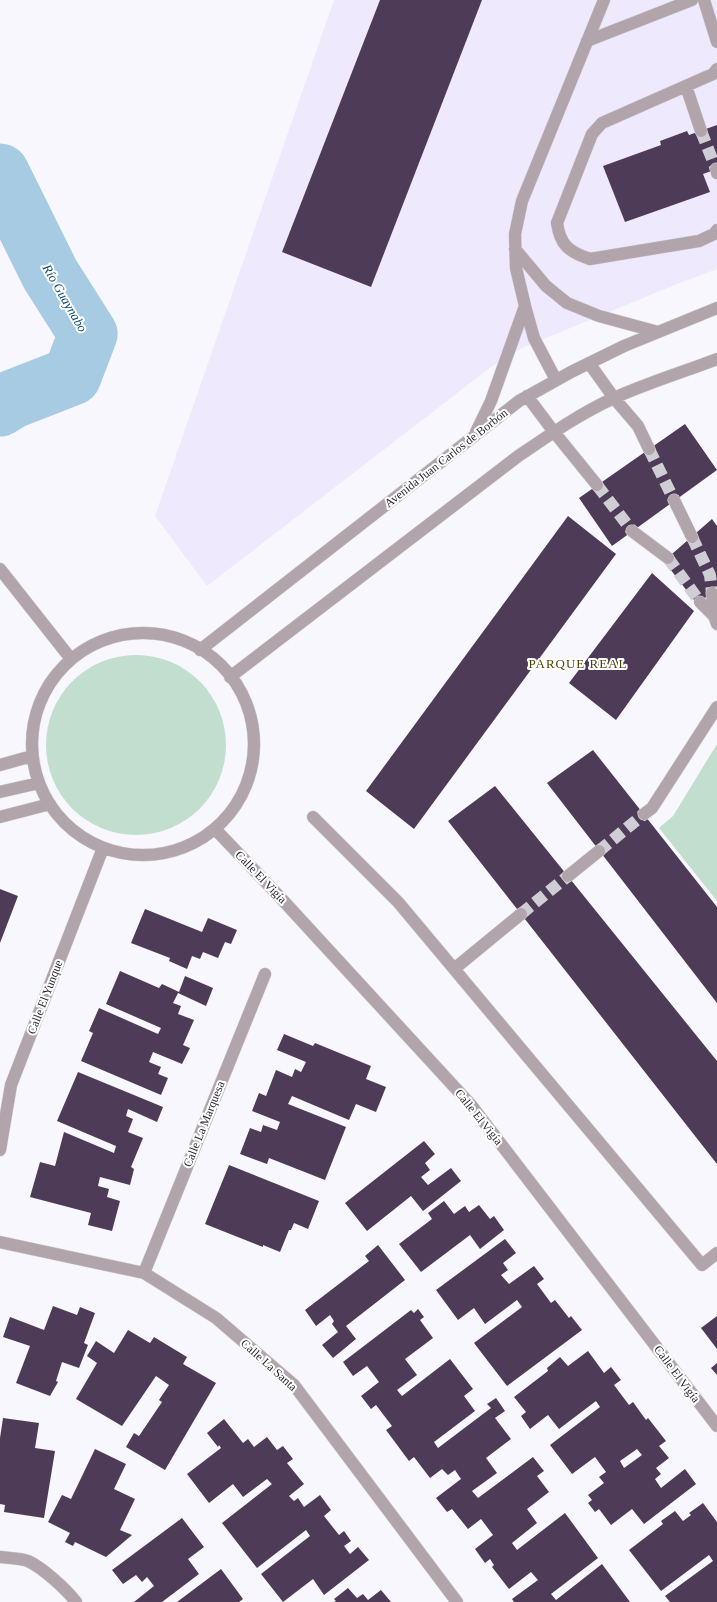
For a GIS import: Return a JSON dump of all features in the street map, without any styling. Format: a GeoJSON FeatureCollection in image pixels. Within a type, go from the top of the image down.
{"type":"FeatureCollection","features":[{"type":"Feature","properties":{"kind":"street"},"geometry":{"type":"LineString","coordinates":[[556,380],[534,338],[525,306],[516,268],[515,234],[522,201],[604,0]]}},
{"type":"Feature","properties":{"kind":"street"},"geometry":{"type":"LineString","coordinates":[[587,41],[692,0]]}},
{"type":"Feature","properties":{"kind":"street"},"geometry":{"type":"LineString","coordinates":[[704,0],[717,42]]}},
{"type":"Feature","properties":{"kind":"street"},"geometry":{"type":"LineString","coordinates":[[717,69],[713,74],[602,123],[592,134],[557,223],[558,234],[564,245],[577,254],[590,259],[699,241],[714,234],[717,230]]}},
{"type":"Feature","properties":{"kind":"street"},"geometry":{"type":"LineString","coordinates":[[686,86],[702,131]]}},
{"type":"Feature","properties":{"kind":"street"},"geometry":{"type":"LineString","coordinates":[[515,250],[546,286],[567,303],[599,316],[658,332]]}},
{"type":"Feature","properties":{"kind":"street"},"geometry":{"type":"LineString","coordinates":[[474,435],[491,401],[525,306]]}},
{"type":"Feature","properties":{"kind":"street","name":"Avenida Juan Carlos de Borbón"},"geometry":{"type":"LineString","coordinates":[[200,650],[518,401],[624,346],[717,308]]}},
{"type":"Feature","properties":{"kind":"street"},"geometry":{"type":"LineString","coordinates":[[230,677],[517,457],[554,432],[578,417],[614,398],[717,359]]}},
{"type":"Feature","properties":{"kind":"street"},"geometry":{"type":"LineString","coordinates":[[589,363],[614,398],[638,426],[649,449]]}},
{"type":"Feature","properties":{"kind":"street"},"geometry":{"type":"LineString","coordinates":[[527,396],[596,485]]}},
{"type":"Feature","properties":{"kind":"street"},"geometry":{"type":"LineString","coordinates":[[674,500],[692,537]]}},
{"type":"Feature","properties":{"kind":"street"},"geometry":{"type":"LineString","coordinates":[[632,531],[668,558]]}},
{"type":"Feature","properties":{"kind":"street"},"geometry":{"type":"LineString","coordinates":[[0,569],[71,659]]}},
{"type":"Feature","properties":{"kind":"street"},"geometry":{"type":"LineString","coordinates":[[712,593],[716,620]]}},
{"type":"Feature","properties":{"kind":"street"},"geometry":{"type":"LineString","coordinates":[[700,602],[716,620]]}},
{"type":"Feature","properties":{"kind":"street"},"geometry":{"type":"LineString","coordinates":[[137,634],[166,636],[182,640],[200,650],[220,665],[230,677],[243,697],[250,716],[254,738],[251,769],[246,786],[239,800],[215,830],[182,849],[164,854],[145,856],[127,854],[104,848],[74,831],[60,819],[39,783],[32,756],[33,729],[42,697],[52,680],[71,659],[98,642],[121,635],[137,634]]}},
{"type":"Feature","properties":{"kind":"street"},"geometry":{"type":"LineString","coordinates":[[644,814],[652,808],[717,707]]}},
{"type":"Feature","properties":{"kind":"street"},"geometry":{"type":"LineString","coordinates":[[0,765],[32,756]]}},
{"type":"Feature","properties":{"kind":"street"},"geometry":{"type":"LineString","coordinates":[[0,792],[39,783]]}},
{"type":"Feature","properties":{"kind":"street"},"geometry":{"type":"LineString","coordinates":[[0,817],[50,804]]}},
{"type":"Feature","properties":{"kind":"street"},"geometry":{"type":"LineString","coordinates":[[313,817],[398,902],[702,1266],[717,1253]]}},
{"type":"Feature","properties":{"kind":"street","name":"Calle El Vigía"},"geometry":{"type":"LineString","coordinates":[[215,830],[278,895],[471,1105],[717,1426]]}},
{"type":"Feature","properties":{"kind":"street","name":"Calle El Yunque"},"geometry":{"type":"LineString","coordinates":[[0,1150],[11,1085],[104,848]]}},
{"type":"Feature","properties":{"kind":"street"},"geometry":{"type":"LineString","coordinates":[[568,876],[599,851]]}},
{"type":"Feature","properties":{"kind":"street"},"geometry":{"type":"LineString","coordinates":[[454,969],[521,914]]}},
{"type":"Feature","properties":{"kind":"street","name":"Calle La Marquesa"},"geometry":{"type":"LineString","coordinates":[[144,1273],[265,974]]}},
{"type":"Feature","properties":{"kind":"street","name":"Calle La Santa"},"geometry":{"type":"LineString","coordinates":[[0,1242],[144,1273],[216,1318],[294,1385],[457,1602]]}},
{"type":"Feature","properties":{"kind":"street"},"geometry":{"type":"LineString","coordinates":[[0,1557],[28,1561],[51,1577],[71,1595],[76,1602]]}},
{"type":"Feature","properties":{"kind":"shaded area"},"geometry":{"type":"Polygon","coordinates":[[[334,0],[717,0],[717,269],[522,348],[491,367],[207,586],[155,516],[334,0]]]}},
{"type":"Feature","properties":{"kind":"green space"},"geometry":{"type":"Polygon","coordinates":[[[136,655],[153,657],[170,662],[186,670],[205,688],[211,695],[222,719],[226,745],[224,762],[219,779],[211,795],[193,814],[186,820],[162,831],[136,835],[119,833],[102,828],[86,820],[67,802],[61,795],[50,771],[46,745],[48,728],[53,711],[61,695],[79,676],[86,670],[110,659],[136,655]]]}},
{"type":"Feature","properties":{"kind":"green space"},"geometry":{"type":"Polygon","coordinates":[[[717,744],[717,901],[659,828],[673,816],[717,744]]]}},
{"type":"Feature","properties":{"kind":"building"},"geometry":{"type":"Polygon","coordinates":[[[380,0],[482,0],[371,287],[282,252],[380,0]]]}},
{"type":"Feature","properties":{"kind":"building"},"geometry":{"type":"Polygon","coordinates":[[[717,125],[717,169],[703,174],[710,192],[625,222],[603,166],[661,145],[660,141],[687,131],[689,135],[717,125]]]}},
{"type":"Feature","properties":{"kind":"building"},"geometry":{"type":"Polygon","coordinates":[[[685,424],[717,470],[612,546],[579,498],[685,424]]]}},
{"type":"Feature","properties":{"kind":"building"},"geometry":{"type":"Polygon","coordinates":[[[568,516],[616,554],[414,829],[366,791],[568,516]]]}},
{"type":"Feature","properties":{"kind":"building"},"geometry":{"type":"Polygon","coordinates":[[[712,519],[717,526],[717,589],[697,604],[664,561],[712,519]]]}},
{"type":"Feature","properties":{"kind":"building"},"geometry":{"type":"Polygon","coordinates":[[[652,573],[694,611],[616,720],[569,683],[652,573]]]}},
{"type":"Feature","properties":{"kind":"building"},"geometry":{"type":"Polygon","coordinates":[[[593,750],[717,907],[717,1003],[547,783],[593,750]]]}},
{"type":"Feature","properties":{"kind":"building"},"geometry":{"type":"Polygon","coordinates":[[[495,786],[717,1061],[717,1164],[448,821],[495,786]]]}},
{"type":"Feature","properties":{"kind":"building"},"geometry":{"type":"Polygon","coordinates":[[[0,889],[18,896],[0,943],[0,889]]]}},
{"type":"Feature","properties":{"kind":"building"},"geometry":{"type":"Polygon","coordinates":[[[145,909],[202,932],[208,918],[237,930],[231,944],[225,942],[218,958],[203,952],[200,959],[192,956],[187,969],[169,961],[170,958],[131,943],[145,909]]]}},
{"type":"Feature","properties":{"kind":"building"},"geometry":{"type":"Polygon","coordinates":[[[120,971],[159,988],[162,984],[179,992],[185,976],[213,988],[206,1006],[178,993],[173,1003],[181,1006],[178,1014],[194,1020],[183,1045],[190,1048],[182,1064],[153,1052],[149,1062],[161,1067],[158,1074],[168,1078],[161,1095],[81,1061],[93,1033],[89,1031],[99,1008],[158,1034],[161,1028],[106,1004],[120,971]]]}},
{"type":"Feature","properties":{"kind":"building"},"geometry":{"type":"Polygon","coordinates":[[[284,1034],[313,1046],[315,1043],[371,1066],[366,1079],[386,1087],[376,1112],[356,1104],[349,1120],[292,1096],[288,1104],[346,1127],[325,1180],[269,1158],[267,1164],[240,1154],[250,1128],[261,1132],[263,1125],[277,1130],[280,1122],[252,1111],[259,1093],[266,1096],[276,1070],[292,1077],[295,1069],[301,1072],[306,1062],[277,1050],[284,1034]]]}},
{"type":"Feature","properties":{"kind":"building"},"geometry":{"type":"Polygon","coordinates":[[[78,1072],[163,1107],[157,1122],[128,1109],[126,1116],[133,1119],[128,1132],[143,1138],[131,1167],[134,1169],[130,1185],[100,1177],[98,1186],[109,1189],[107,1197],[120,1201],[112,1231],[88,1225],[91,1213],[30,1197],[40,1162],[55,1166],[64,1132],[114,1153],[116,1146],[57,1121],[78,1072]]]}},
{"type":"Feature","properties":{"kind":"building"},"geometry":{"type":"Polygon","coordinates":[[[424,1141],[435,1154],[425,1163],[430,1170],[421,1177],[428,1185],[451,1168],[461,1181],[423,1211],[411,1196],[367,1231],[345,1203],[424,1141]]]}},
{"type":"Feature","properties":{"kind":"building"},"geometry":{"type":"Polygon","coordinates":[[[229,1165],[319,1201],[308,1229],[294,1223],[291,1230],[289,1230],[280,1252],[263,1245],[263,1247],[205,1224],[229,1165]]]}},
{"type":"Feature","properties":{"kind":"building"},"geometry":{"type":"Polygon","coordinates":[[[444,1201],[454,1214],[465,1206],[469,1212],[479,1205],[490,1219],[494,1216],[504,1230],[480,1249],[470,1235],[421,1272],[399,1244],[432,1219],[428,1213],[444,1201]]]}},
{"type":"Feature","properties":{"kind":"building"},"geometry":{"type":"Polygon","coordinates":[[[505,1239],[516,1253],[503,1263],[508,1270],[501,1275],[509,1284],[534,1266],[544,1279],[537,1284],[551,1303],[555,1300],[569,1318],[571,1316],[582,1330],[507,1386],[474,1343],[522,1307],[517,1300],[485,1324],[474,1308],[458,1320],[436,1290],[505,1239]]]}},
{"type":"Feature","properties":{"kind":"building"},"geometry":{"type":"Polygon","coordinates":[[[378,1245],[405,1280],[346,1326],[356,1339],[333,1358],[322,1345],[338,1332],[332,1324],[334,1321],[330,1315],[316,1326],[305,1310],[369,1261],[365,1256],[378,1245]]]}},
{"type":"Feature","properties":{"kind":"building"},"geometry":{"type":"Polygon","coordinates":[[[53,1306],[77,1315],[80,1307],[95,1313],[84,1343],[88,1345],[79,1368],[62,1362],[56,1381],[58,1382],[50,1396],[16,1383],[30,1346],[3,1337],[10,1317],[44,1330],[53,1306]]]}},
{"type":"Feature","properties":{"kind":"building"},"geometry":{"type":"Polygon","coordinates":[[[418,1309],[424,1317],[420,1320],[433,1338],[405,1359],[417,1375],[397,1390],[402,1396],[450,1359],[473,1389],[464,1396],[475,1411],[434,1442],[438,1448],[491,1408],[487,1404],[496,1398],[505,1411],[495,1418],[511,1439],[486,1458],[497,1473],[472,1491],[478,1498],[533,1457],[544,1471],[537,1476],[549,1492],[527,1509],[537,1523],[512,1543],[517,1550],[565,1513],[598,1558],[551,1594],[556,1600],[602,1564],[630,1602],[514,1602],[512,1599],[538,1580],[531,1572],[509,1589],[492,1567],[494,1565],[490,1559],[485,1563],[475,1549],[493,1535],[481,1519],[468,1529],[452,1509],[447,1512],[436,1498],[461,1479],[455,1470],[448,1475],[442,1469],[430,1478],[414,1457],[409,1461],[386,1430],[392,1426],[376,1405],[371,1409],[361,1396],[379,1382],[367,1366],[353,1376],[343,1362],[411,1310],[414,1313],[418,1309]]]}},
{"type":"Feature","properties":{"kind":"building"},"geometry":{"type":"Polygon","coordinates":[[[717,1316],[717,1349],[701,1328],[717,1316]]]}},
{"type":"Feature","properties":{"kind":"building"},"geometry":{"type":"Polygon","coordinates":[[[128,1330],[150,1343],[154,1337],[187,1357],[183,1364],[216,1383],[165,1470],[126,1447],[134,1433],[139,1436],[162,1402],[159,1400],[169,1385],[156,1376],[122,1426],[76,1399],[97,1363],[87,1356],[96,1341],[114,1353],[128,1330]]]}},
{"type":"Feature","properties":{"kind":"building"},"geometry":{"type":"Polygon","coordinates":[[[588,1351],[604,1373],[611,1367],[621,1380],[614,1385],[629,1405],[633,1402],[646,1420],[648,1418],[666,1441],[659,1446],[669,1458],[656,1468],[661,1474],[655,1479],[661,1488],[685,1469],[696,1484],[644,1524],[632,1509],[611,1525],[599,1509],[595,1512],[588,1503],[592,1500],[588,1495],[604,1483],[599,1477],[606,1472],[595,1457],[572,1474],[550,1445],[600,1407],[596,1401],[559,1429],[548,1415],[530,1429],[521,1416],[526,1412],[514,1397],[548,1371],[547,1368],[560,1357],[568,1366],[588,1351]],[[637,1449],[620,1461],[624,1468],[642,1455],[637,1449]]]}},
{"type":"Feature","properties":{"kind":"building"},"geometry":{"type":"Polygon","coordinates":[[[717,1363],[717,1375],[711,1368],[717,1363]]]}},
{"type":"Feature","properties":{"kind":"building"},"geometry":{"type":"Polygon","coordinates":[[[3,1418],[39,1423],[35,1448],[55,1451],[44,1518],[4,1512],[5,1505],[0,1504],[0,1438],[3,1418]]]}},
{"type":"Feature","properties":{"kind":"building"},"geometry":{"type":"Polygon","coordinates":[[[224,1419],[243,1443],[248,1439],[254,1447],[267,1437],[277,1450],[283,1446],[293,1459],[287,1463],[304,1484],[289,1496],[294,1501],[298,1498],[304,1507],[320,1495],[331,1510],[324,1516],[339,1535],[344,1531],[351,1541],[344,1546],[350,1554],[358,1547],[369,1560],[324,1595],[313,1579],[283,1602],[261,1574],[310,1536],[306,1530],[257,1568],[222,1523],[272,1484],[267,1479],[243,1497],[233,1484],[209,1503],[187,1474],[221,1448],[219,1445],[218,1447],[207,1433],[224,1419]]]}},
{"type":"Feature","properties":{"kind":"building"},"geometry":{"type":"Polygon","coordinates":[[[95,1449],[126,1464],[114,1489],[135,1499],[120,1530],[132,1535],[106,1557],[75,1542],[73,1546],[65,1542],[70,1533],[48,1522],[62,1495],[71,1499],[95,1449]]]}},
{"type":"Feature","properties":{"kind":"building"},"geometry":{"type":"Polygon","coordinates":[[[703,1503],[717,1522],[717,1602],[670,1602],[665,1596],[713,1561],[709,1555],[661,1591],[629,1550],[663,1524],[661,1521],[675,1511],[683,1521],[691,1515],[689,1513],[703,1503]]]}},
{"type":"Feature","properties":{"kind":"building"},"geometry":{"type":"Polygon","coordinates":[[[182,1518],[204,1547],[188,1559],[199,1574],[162,1602],[134,1602],[154,1586],[147,1577],[142,1582],[136,1575],[123,1584],[112,1570],[182,1518]]]}},
{"type":"Feature","properties":{"kind":"building"},"geometry":{"type":"Polygon","coordinates":[[[221,1569],[243,1599],[239,1602],[177,1602],[221,1569]]]}},
{"type":"Feature","properties":{"kind":"building"},"geometry":{"type":"Polygon","coordinates":[[[348,1588],[357,1598],[363,1594],[368,1600],[381,1590],[391,1602],[334,1602],[336,1601],[334,1599],[348,1588]]]}},
{"type":"Feature","properties":{"kind":"waterway","name":"Río Guaynabo"},"geometry":{"type":"LineString","coordinates":[[0,173],[50,274],[88,334],[72,376],[13,399],[0,407]]}},
{"type":"Feature","properties":{"kind":"tunnel"},"geometry":{"type":"LineString","coordinates":[[701,131],[716,169]]}},
{"type":"Feature","properties":{"kind":"tunnel"},"geometry":{"type":"LineString","coordinates":[[649,449],[674,500]]}},
{"type":"Feature","properties":{"kind":"tunnel"},"geometry":{"type":"LineString","coordinates":[[597,485],[632,531]]}},
{"type":"Feature","properties":{"kind":"tunnel"},"geometry":{"type":"LineString","coordinates":[[692,537],[710,575],[712,593]]}},
{"type":"Feature","properties":{"kind":"tunnel"},"geometry":{"type":"LineString","coordinates":[[668,558],[700,602]]}},
{"type":"Feature","properties":{"kind":"tunnel"},"geometry":{"type":"LineString","coordinates":[[599,851],[644,814]]}},
{"type":"Feature","properties":{"kind":"tunnel"},"geometry":{"type":"LineString","coordinates":[[521,914],[568,876]]}},
{"type":"Feature","properties":{"kind":"district","name":"PARQUE REAL"},"geometry":{"type":"Point","coordinates":[578,663]}}]}
